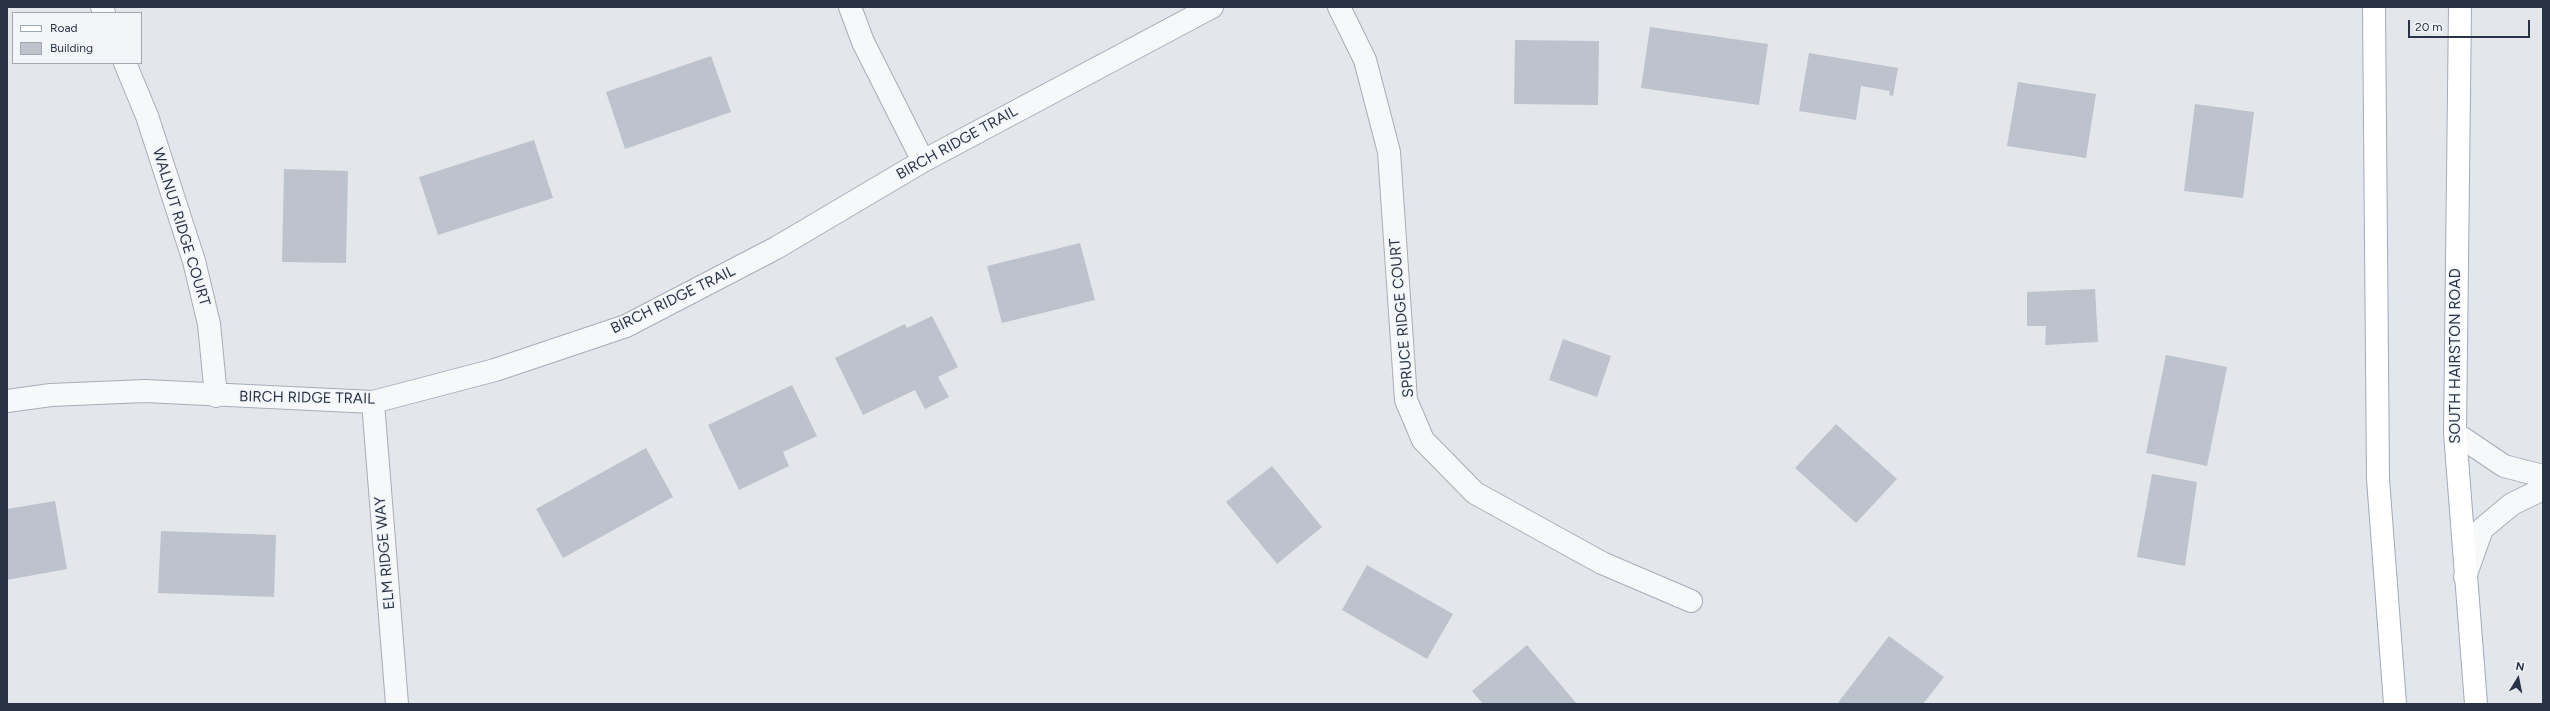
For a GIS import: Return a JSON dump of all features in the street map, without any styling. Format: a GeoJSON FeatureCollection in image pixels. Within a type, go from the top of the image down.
{"type":"FeatureCollection","features":[{"type":"Feature","properties":{"kind":"main road"},"geometry":{"type":"LineString","coordinates":[[2374,7],[2378,479],[2395,704]]}},
{"type":"Feature","properties":{"kind":"main road","name":"SOUTH HAIRSTON ROAD"},"geometry":{"type":"LineString","coordinates":[[2460,7],[2455,433],[2465,578],[2476,704]]}},
{"type":"Feature","properties":{"kind":"street"},"geometry":{"type":"LineString","coordinates":[[850,7],[863,42],[922,161]]}},
{"type":"Feature","properties":{"kind":"street","name":"BIRCH RIDGE TRAIL"},"geometry":{"type":"LineString","coordinates":[[7,401],[51,395],[145,391],[216,396],[373,402],[495,370],[626,326],[776,248],[922,161],[1212,7]]}},
{"type":"Feature","properties":{"kind":"street","name":"SPRUCE RIDGE COURT"},"geometry":{"type":"LineString","coordinates":[[1339,7],[1365,60],[1389,152],[1406,400],[1423,440],[1475,493],[1602,563],[1691,601]]}},
{"type":"Feature","properties":{"kind":"street","name":"WALNUT RIDGE COURT"},"geometry":{"type":"LineString","coordinates":[[125,64],[147,116],[194,261],[209,324],[216,396]]}},
{"type":"Feature","properties":{"kind":"street","name":"ELM RIDGE WAY"},"geometry":{"type":"LineString","coordinates":[[373,402],[397,704]]}},
{"type":"Feature","properties":{"kind":"street"},"geometry":{"type":"LineString","coordinates":[[2455,433],[2504,466],[2543,476]]}},
{"type":"Feature","properties":{"kind":"street"},"geometry":{"type":"LineString","coordinates":[[2465,578],[2482,529],[2512,504],[2543,489]]}},
{"type":"Feature","properties":{"kind":"building"},"geometry":{"type":"Polygon","coordinates":[[[1650,27],[1768,44],[1759,105],[1641,88],[1650,27]]]}},
{"type":"Feature","properties":{"kind":"building"},"geometry":{"type":"Polygon","coordinates":[[[1515,40],[1599,41],[1598,105],[1514,104],[1515,40]]]}},
{"type":"Feature","properties":{"kind":"building"},"geometry":{"type":"Polygon","coordinates":[[[1809,53],[1898,68],[1893,96],[1889,95],[1890,91],[1861,86],[1856,120],[1799,111],[1809,53]]]}},
{"type":"Feature","properties":{"kind":"building"},"geometry":{"type":"Polygon","coordinates":[[[711,56],[731,112],[625,149],[606,92],[711,56]]]}},
{"type":"Feature","properties":{"kind":"building"},"geometry":{"type":"Polygon","coordinates":[[[2018,82],[2096,94],[2086,158],[2007,146],[2018,82]]]}},
{"type":"Feature","properties":{"kind":"building"},"geometry":{"type":"Polygon","coordinates":[[[2195,104],[2254,112],[2243,198],[2184,191],[2195,104]]]}},
{"type":"Feature","properties":{"kind":"building"},"geometry":{"type":"Polygon","coordinates":[[[534,140],[553,198],[438,235],[419,177],[534,140]]]}},
{"type":"Feature","properties":{"kind":"building"},"geometry":{"type":"Polygon","coordinates":[[[284,169],[348,171],[346,263],[282,262],[284,169]]]}},
{"type":"Feature","properties":{"kind":"building"},"geometry":{"type":"Polygon","coordinates":[[[1080,243],[1095,300],[1002,323],[987,266],[1080,243]]]}},
{"type":"Feature","properties":{"kind":"building"},"geometry":{"type":"Polygon","coordinates":[[[2095,289],[2098,342],[2045,345],[2046,326],[2027,326],[2027,292],[2095,289]]]}},
{"type":"Feature","properties":{"kind":"building"},"geometry":{"type":"Polygon","coordinates":[[[932,316],[958,367],[938,377],[949,397],[925,409],[915,390],[863,415],[835,358],[905,324],[907,328],[932,316]]]}},
{"type":"Feature","properties":{"kind":"building"},"geometry":{"type":"Polygon","coordinates":[[[1563,339],[1611,356],[1597,397],[1549,380],[1563,339]]]}},
{"type":"Feature","properties":{"kind":"building"},"geometry":{"type":"Polygon","coordinates":[[[2166,355],[2227,367],[2207,466],[2146,453],[2166,355]]]}},
{"type":"Feature","properties":{"kind":"building"},"geometry":{"type":"Polygon","coordinates":[[[792,385],[817,436],[783,452],[789,466],[739,490],[708,425],[792,385]]]}},
{"type":"Feature","properties":{"kind":"building"},"geometry":{"type":"Polygon","coordinates":[[[1836,424],[1897,479],[1856,523],[1795,468],[1836,424]]]}},
{"type":"Feature","properties":{"kind":"building"},"geometry":{"type":"Polygon","coordinates":[[[646,448],[673,497],[563,558],[536,509],[646,448]]]}},
{"type":"Feature","properties":{"kind":"building"},"geometry":{"type":"Polygon","coordinates":[[[1272,466],[1322,527],[1277,564],[1226,502],[1272,466]]]}},
{"type":"Feature","properties":{"kind":"building"},"geometry":{"type":"Polygon","coordinates":[[[2152,474],[2197,482],[2185,566],[2137,557],[2152,474]]]}},
{"type":"Feature","properties":{"kind":"building"},"geometry":{"type":"Polygon","coordinates":[[[55,501],[67,569],[7,580],[7,509],[55,501]]]}},
{"type":"Feature","properties":{"kind":"building"},"geometry":{"type":"Polygon","coordinates":[[[161,531],[276,535],[274,597],[158,593],[161,531]]]}},
{"type":"Feature","properties":{"kind":"building"},"geometry":{"type":"Polygon","coordinates":[[[1367,565],[1453,614],[1427,659],[1342,610],[1367,565]]]}},
{"type":"Feature","properties":{"kind":"building"},"geometry":{"type":"Polygon","coordinates":[[[1889,636],[1944,677],[1923,704],[1837,704],[1889,636]]]}},
{"type":"Feature","properties":{"kind":"building"},"geometry":{"type":"Polygon","coordinates":[[[1527,645],[1577,704],[1483,704],[1472,691],[1527,645]]]}}]}
